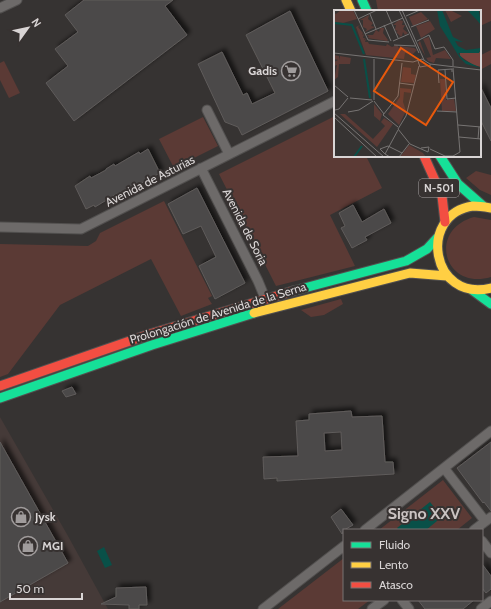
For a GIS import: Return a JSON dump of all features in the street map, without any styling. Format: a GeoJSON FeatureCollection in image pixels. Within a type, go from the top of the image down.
{"type":"FeatureCollection","features":[{"type":"Feature","properties":{"kind":"main road"},"geometry":{"type":"LineString","coordinates":[[346,0],[351,10]]}},
{"type":"Feature","properties":{"kind":"main road"},"geometry":{"type":"LineString","coordinates":[[362,0],[367,10]]}},
{"type":"Feature","properties":{"kind":"main road","name":"N-501"},"geometry":{"type":"LineString","coordinates":[[424,157],[442,196],[445,222]]}},
{"type":"Feature","properties":{"kind":"main road","name":"N-501"},"geometry":{"type":"LineString","coordinates":[[441,157],[455,182],[465,193],[487,207]]}},
{"type":"Feature","properties":{"kind":"main road","name":"N-501"},"geometry":{"type":"LineString","coordinates":[[487,207],[462,209],[445,222],[437,238],[436,252],[440,265],[447,276],[458,285],[472,290],[491,304]]}},
{"type":"Feature","properties":{"kind":"main road","name":"Prolongación de Avenida de la Serna"},"geometry":{"type":"LineString","coordinates":[[0,386],[150,334],[265,298],[406,261],[426,249],[437,238]]}},
{"type":"Feature","properties":{"kind":"main road","name":"Prolongación de Avenida de la Serna"},"geometry":{"type":"LineString","coordinates":[[0,398],[152,345],[278,306],[410,273],[447,276]]}},
{"type":"Feature","properties":{"kind":"main road"},"geometry":{"type":"LineString","coordinates":[[472,290],[491,288]]}},
{"type":"Feature","properties":{"kind":"street"},"geometry":{"type":"LineString","coordinates":[[0,8],[17,0]]}},
{"type":"Feature","properties":{"kind":"street","name":"Avenida de Asturias"},"geometry":{"type":"LineString","coordinates":[[0,227],[81,229],[334,102]]}},
{"type":"Feature","properties":{"kind":"street"},"geometry":{"type":"LineString","coordinates":[[206,110],[229,154]]}},
{"type":"Feature","properties":{"kind":"street","name":"Avenida de Soria"},"geometry":{"type":"LineString","coordinates":[[201,168],[258,281],[265,298]]}},
{"type":"Feature","properties":{"kind":"street"},"geometry":{"type":"LineString","coordinates":[[366,529],[491,431]]}},
{"type":"Feature","properties":{"kind":"street"},"geometry":{"type":"LineString","coordinates":[[444,468],[488,519],[475,529]]}},
{"type":"Feature","properties":{"kind":"street"},"geometry":{"type":"LineString","coordinates":[[483,542],[491,553]]}},
{"type":"Feature","properties":{"kind":"street"},"geometry":{"type":"LineString","coordinates":[[263,609],[343,547]]}},
{"type":"Feature","properties":{"kind":"street"},"geometry":{"type":"LineString","coordinates":[[372,609],[383,601]]}},
{"type":"Feature","properties":{"kind":"street"},"geometry":{"type":"LineString","coordinates":[[403,601],[409,609]]}},
{"type":"Feature","properties":{"kind":"street"},"geometry":{"type":"LineString","coordinates":[[480,609],[491,601]]}},
{"type":"Feature","properties":{"kind":"shaded area"},"geometry":{"type":"Polygon","coordinates":[[[376,0],[491,0],[491,21],[481,26],[481,10],[378,10],[376,0]]]}},
{"type":"Feature","properties":{"kind":"shaded area"},"geometry":{"type":"Polygon","coordinates":[[[491,50],[491,64],[481,69],[481,55],[491,50]]]}},
{"type":"Feature","properties":{"kind":"shaded area"},"geometry":{"type":"Polygon","coordinates":[[[4,61],[20,93],[9,98],[0,80],[0,63],[4,61]]]}},
{"type":"Feature","properties":{"kind":"shaded area"},"geometry":{"type":"Polygon","coordinates":[[[334,116],[334,157],[366,157],[382,188],[330,215],[355,266],[276,286],[219,174],[334,116]]]}},
{"type":"Feature","properties":{"kind":"shaded area"},"geometry":{"type":"Polygon","coordinates":[[[203,117],[218,146],[174,168],[159,139],[203,117]]]}},
{"type":"Feature","properties":{"kind":"shaded area"},"geometry":{"type":"Polygon","coordinates":[[[476,171],[491,175],[491,195],[480,190],[466,178],[476,171]]]}},
{"type":"Feature","properties":{"kind":"shaded area"},"geometry":{"type":"Polygon","coordinates":[[[164,201],[212,296],[208,298],[212,304],[181,316],[151,259],[60,305],[8,374],[0,377],[0,244],[88,246],[96,241],[100,233],[164,201]]]}},
{"type":"Feature","properties":{"kind":"shaded area"},"geometry":{"type":"Polygon","coordinates":[[[474,217],[491,220],[491,277],[475,279],[462,275],[453,268],[447,257],[446,245],[450,234],[459,224],[474,217]]]}},
{"type":"Feature","properties":{"kind":"shaded area"},"geometry":{"type":"Polygon","coordinates":[[[341,299],[343,304],[324,315],[311,317],[301,310],[341,299]]]}},
{"type":"Feature","properties":{"kind":"shaded area"},"geometry":{"type":"Polygon","coordinates":[[[0,417],[68,536],[108,609],[0,609],[0,417]]]}},
{"type":"Feature","properties":{"kind":"shaded area"},"geometry":{"type":"Polygon","coordinates":[[[443,480],[472,518],[458,529],[380,529],[443,480]]]}},
{"type":"Feature","properties":{"kind":"shaded area"},"geometry":{"type":"Polygon","coordinates":[[[343,559],[343,601],[369,601],[358,609],[278,609],[343,559]]]}},
{"type":"Feature","properties":{"kind":"water"},"geometry":{"type":"Polygon","coordinates":[[[430,502],[442,517],[427,529],[397,528],[430,502]]]}},
{"type":"Feature","properties":{"kind":"water"},"geometry":{"type":"Polygon","coordinates":[[[104,547],[112,565],[105,568],[97,551],[104,547]]]}},
{"type":"Feature","properties":{"kind":"building"},"geometry":{"type":"Polygon","coordinates":[[[84,0],[173,0],[165,6],[187,35],[74,121],[46,83],[68,66],[55,49],[78,32],[65,15],[84,0]]]}},
{"type":"Feature","properties":{"kind":"building"},"geometry":{"type":"Polygon","coordinates":[[[290,11],[328,91],[242,135],[238,127],[225,122],[198,64],[222,52],[243,95],[247,93],[252,104],[275,93],[246,35],[290,11]]]}},
{"type":"Feature","properties":{"kind":"building"},"geometry":{"type":"Polygon","coordinates":[[[481,88],[491,108],[491,141],[481,121],[481,88]]]}},
{"type":"Feature","properties":{"kind":"building"},"geometry":{"type":"Polygon","coordinates":[[[148,149],[160,173],[119,195],[118,193],[95,207],[94,205],[86,209],[75,186],[90,176],[91,178],[114,164],[115,166],[139,152],[140,154],[148,149]]]}},
{"type":"Feature","properties":{"kind":"building"},"geometry":{"type":"Polygon","coordinates":[[[197,188],[245,283],[215,299],[199,266],[216,257],[201,226],[183,234],[168,204],[197,188]]]}},
{"type":"Feature","properties":{"kind":"building"},"geometry":{"type":"Polygon","coordinates":[[[353,205],[362,222],[384,209],[391,223],[365,237],[367,240],[352,248],[341,228],[345,226],[339,213],[353,205]]]}},
{"type":"Feature","properties":{"kind":"building"},"geometry":{"type":"Polygon","coordinates":[[[72,387],[76,394],[66,397],[62,391],[72,387]]]}},
{"type":"Feature","properties":{"kind":"building"},"geometry":{"type":"Polygon","coordinates":[[[351,411],[352,417],[382,416],[385,462],[393,462],[394,474],[277,481],[277,478],[264,479],[263,457],[298,456],[296,421],[309,420],[309,414],[351,411]],[[341,432],[324,433],[325,451],[342,450],[341,432]]]}},
{"type":"Feature","properties":{"kind":"building"},"geometry":{"type":"Polygon","coordinates":[[[0,442],[68,563],[0,602],[0,442]]]}},
{"type":"Feature","properties":{"kind":"building"},"geometry":{"type":"Polygon","coordinates":[[[491,442],[491,511],[484,502],[483,503],[457,468],[491,442]]]}},
{"type":"Feature","properties":{"kind":"building"},"geometry":{"type":"Polygon","coordinates":[[[341,509],[353,525],[343,529],[342,534],[331,517],[341,509]]]}},
{"type":"Feature","properties":{"kind":"building"},"geometry":{"type":"Polygon","coordinates":[[[483,565],[491,576],[491,589],[486,593],[483,589],[483,565]]]}},
{"type":"Feature","properties":{"kind":"building"},"geometry":{"type":"Polygon","coordinates":[[[146,587],[147,605],[139,605],[139,609],[129,609],[129,605],[101,604],[116,597],[116,588],[146,587]]]}},
{"type":"Feature","properties":{"kind":"building"},"geometry":{"type":"Polygon","coordinates":[[[419,601],[473,601],[463,609],[425,609],[419,601]]]}},
{"type":"Feature","properties":{"kind":"traffic: fast"},"geometry":{"type":"LineString","coordinates":[[362,0],[367,10]]}},
{"type":"Feature","properties":{"kind":"traffic: fast"},"geometry":{"type":"LineString","coordinates":[[441,157],[458,184],[483,206]]}},
{"type":"Feature","properties":{"kind":"traffic: fast"},"geometry":{"type":"LineString","coordinates":[[293,291],[406,261],[427,249],[437,238]]}},
{"type":"Feature","properties":{"kind":"traffic: fast"},"geometry":{"type":"LineString","coordinates":[[472,290],[491,304]]}},
{"type":"Feature","properties":{"kind":"traffic: fast"},"geometry":{"type":"LineString","coordinates":[[0,398],[152,345],[254,313]]}},
{"type":"Feature","properties":{"kind":"traffic: slow"},"geometry":{"type":"LineString","coordinates":[[346,0],[351,10]]}},
{"type":"Feature","properties":{"kind":"traffic: slow"},"geometry":{"type":"LineString","coordinates":[[491,208],[473,206],[455,212],[444,224],[438,239],[438,256],[444,271],[455,283],[471,289],[491,288]]}},
{"type":"Feature","properties":{"kind":"traffic: slow"},"geometry":{"type":"LineString","coordinates":[[254,313],[410,273],[447,276]]}},
{"type":"Feature","properties":{"kind":"traffic: jam"},"geometry":{"type":"LineString","coordinates":[[424,157],[442,196],[445,222]]}},
{"type":"Feature","properties":{"kind":"traffic: jam"},"geometry":{"type":"LineString","coordinates":[[0,386],[150,334],[293,291]]}},
{"type":"Feature","properties":{"kind":"place","name":"Gadis"},"geometry":{"type":"Point","coordinates":[291,71]}},
{"type":"Feature","properties":{"kind":"place","name":"Jysk"},"geometry":{"type":"Point","coordinates":[21,517]}},
{"type":"Feature","properties":{"kind":"place","name":"MGI"},"geometry":{"type":"Point","coordinates":[28,546]}},
{"type":"Feature","properties":{"kind":"district","name":"Signo XXV"},"geometry":{"type":"Point","coordinates":[424,513]}}]}
